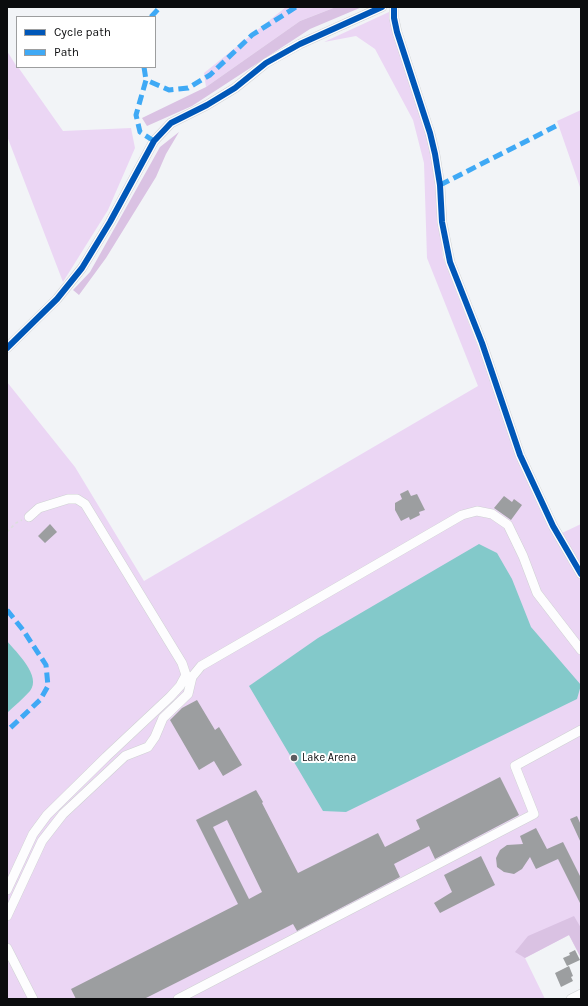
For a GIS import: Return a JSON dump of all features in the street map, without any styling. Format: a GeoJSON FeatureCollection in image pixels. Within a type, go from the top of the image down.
{"type":"FeatureCollection","features":[{"type":"Feature","properties":{"kind":"street"},"geometry":{"type":"LineString","coordinates":[[7,348],[57,299],[82,268],[110,222],[154,141],[171,124],[235,88],[266,64],[300,44],[382,7]]}},
{"type":"Feature","properties":{"kind":"street"},"geometry":{"type":"LineString","coordinates":[[394,7],[394,18],[397,32],[430,133],[435,154],[440,185],[442,222],[450,262],[482,343],[520,455],[553,526],[581,574]]}},
{"type":"Feature","properties":{"kind":"street"},"geometry":{"type":"LineString","coordinates":[[7,890],[33,834],[47,815],[170,697],[180,686],[186,675],[182,664],[85,504],[77,499],[68,499],[38,508],[29,517]]}},
{"type":"Feature","properties":{"kind":"street"},"geometry":{"type":"LineString","coordinates":[[7,916],[42,841],[63,814],[125,756],[148,747],[155,737],[163,718],[188,694],[192,678],[201,666],[462,515],[477,511],[492,514],[508,525],[523,556],[538,593],[581,650]]}},
{"type":"Feature","properties":{"kind":"street"},"geometry":{"type":"LineString","coordinates":[[178,999],[534,814],[515,766],[581,730]]}},
{"type":"Feature","properties":{"kind":"street"},"geometry":{"type":"LineString","coordinates":[[7,948],[33,999]]}},
{"type":"Feature","properties":{"kind":"street"},"geometry":{"type":"LineString","coordinates":[[571,999],[581,994]]}},
{"type":"Feature","properties":{"kind":"path"},"geometry":{"type":"LineString","coordinates":[[7,532],[16,523],[29,517]]}},
{"type":"Feature","properties":{"kind":"shaded area"},"geometry":{"type":"Polygon","coordinates":[[[286,7],[336,7],[300,21],[206,87],[204,73],[286,7]]]}},
{"type":"Feature","properties":{"kind":"shaded area"},"geometry":{"type":"Polygon","coordinates":[[[336,7],[362,7],[310,29],[192,106],[147,126],[142,118],[206,87],[300,21],[336,7]]]}},
{"type":"Feature","properties":{"kind":"shaded area","name":"Lake Arena"},"geometry":{"type":"Polygon","coordinates":[[[389,12],[396,40],[429,141],[437,195],[443,257],[543,513],[569,563],[581,581],[581,958],[569,935],[525,958],[545,999],[7,999],[7,382],[75,467],[144,581],[478,386],[427,258],[424,163],[413,120],[375,49],[356,36],[324,42],[389,12]]]}},
{"type":"Feature","properties":{"kind":"shaded area"},"geometry":{"type":"Polygon","coordinates":[[[7,51],[16,65],[16,68],[19,68],[63,131],[131,128],[135,148],[108,210],[63,282],[7,136],[7,51]]]}},
{"type":"Feature","properties":{"kind":"shaded area"},"geometry":{"type":"Polygon","coordinates":[[[581,110],[581,190],[557,121],[581,110]]]}},
{"type":"Feature","properties":{"kind":"shaded area"},"geometry":{"type":"Polygon","coordinates":[[[179,132],[166,154],[156,177],[106,258],[79,295],[73,290],[90,272],[160,147],[179,132]]]}},
{"type":"Feature","properties":{"kind":"shaded area"},"geometry":{"type":"Polygon","coordinates":[[[581,524],[581,568],[560,534],[581,524]]]}},
{"type":"Feature","properties":{"kind":"shaded area"},"geometry":{"type":"Polygon","coordinates":[[[574,916],[581,928],[581,958],[569,935],[525,958],[515,952],[528,936],[574,916]]]}},
{"type":"Feature","properties":{"kind":"water"},"geometry":{"type":"Polygon","coordinates":[[[479,544],[497,553],[512,579],[531,627],[581,685],[577,699],[346,812],[323,811],[249,686],[318,638],[479,544]]]}},
{"type":"Feature","properties":{"kind":"water"},"geometry":{"type":"Polygon","coordinates":[[[7,641],[26,664],[33,678],[33,685],[30,691],[7,713],[7,641]]]}},
{"type":"Feature","properties":{"kind":"building"},"geometry":{"type":"Polygon","coordinates":[[[408,490],[411,496],[417,494],[425,510],[419,512],[420,515],[410,520],[409,517],[401,521],[395,510],[395,503],[402,499],[400,494],[408,490]]]}},
{"type":"Feature","properties":{"kind":"building"},"geometry":{"type":"Polygon","coordinates":[[[504,496],[512,502],[514,499],[522,505],[511,520],[494,508],[504,496]]]}},
{"type":"Feature","properties":{"kind":"building"},"geometry":{"type":"Polygon","coordinates":[[[50,524],[57,532],[45,543],[38,536],[50,524]]]}},
{"type":"Feature","properties":{"kind":"building"},"geometry":{"type":"Polygon","coordinates":[[[197,700],[215,730],[219,727],[242,765],[223,776],[214,761],[199,770],[170,720],[182,708],[197,700]]]}},
{"type":"Feature","properties":{"kind":"building"},"geometry":{"type":"Polygon","coordinates":[[[500,777],[519,815],[435,859],[429,846],[394,864],[400,877],[297,931],[293,924],[144,999],[76,999],[71,989],[238,904],[196,820],[256,790],[298,873],[378,833],[385,847],[420,829],[416,820],[500,777]],[[227,820],[213,827],[249,899],[262,892],[227,820]]]}},
{"type":"Feature","properties":{"kind":"building"},"geometry":{"type":"Polygon","coordinates":[[[577,816],[581,825],[581,843],[570,819],[577,816]]]}},
{"type":"Feature","properties":{"kind":"building"},"geometry":{"type":"Polygon","coordinates":[[[536,828],[547,849],[563,842],[581,878],[581,905],[558,859],[536,869],[530,857],[522,869],[514,874],[504,872],[497,867],[496,858],[500,850],[507,845],[523,844],[520,836],[536,828]]]}},
{"type":"Feature","properties":{"kind":"building"},"geometry":{"type":"Polygon","coordinates":[[[481,856],[495,885],[440,913],[434,903],[452,892],[444,875],[481,856]]]}},
{"type":"Feature","properties":{"kind":"building"},"geometry":{"type":"Polygon","coordinates":[[[575,950],[580,960],[567,966],[563,958],[570,955],[569,953],[575,950]]]}},
{"type":"Feature","properties":{"kind":"building"},"geometry":{"type":"Polygon","coordinates":[[[569,966],[573,976],[571,977],[573,981],[561,987],[555,973],[569,966]]]}},
{"type":"Feature","properties":{"kind":"marked path"},"geometry":{"type":"LineString","coordinates":[[152,16],[160,7]]}},
{"type":"Feature","properties":{"kind":"marked path"},"geometry":{"type":"LineString","coordinates":[[154,141],[140,132],[136,115],[146,80],[169,90],[188,88],[210,75],[252,35],[296,7]]}},
{"type":"Feature","properties":{"kind":"marked path"},"geometry":{"type":"LineString","coordinates":[[144,68],[146,80]]}},
{"type":"Feature","properties":{"kind":"marked path"},"geometry":{"type":"LineString","coordinates":[[440,185],[556,126]]}},
{"type":"Feature","properties":{"kind":"marked path"},"geometry":{"type":"LineString","coordinates":[[7,610],[23,630],[46,665],[48,686],[40,700],[7,731]]}},
{"type":"Feature","properties":{"kind":"cycle path"},"geometry":{"type":"LineString","coordinates":[[7,348],[57,299],[82,268],[110,222],[154,141],[171,123],[207,105],[235,88],[266,63],[300,44],[382,7]]}},
{"type":"Feature","properties":{"kind":"cycle path"},"geometry":{"type":"LineString","coordinates":[[394,7],[394,18],[397,32],[430,133],[435,154],[440,185],[442,222],[450,262],[482,343],[520,455],[553,526],[581,574]]}},
{"type":"Feature","properties":{"kind":"place","name":"Lake Arena"},"geometry":{"type":"Point","coordinates":[294,758]}}]}
